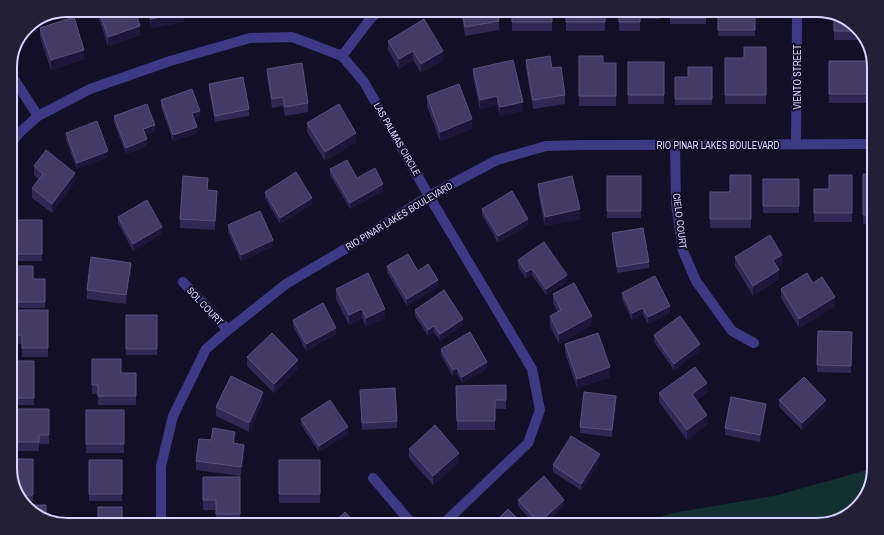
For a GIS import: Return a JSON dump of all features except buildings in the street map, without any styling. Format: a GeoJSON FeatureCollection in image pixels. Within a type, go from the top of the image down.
{"type":"FeatureCollection","features":[{"type":"Feature","properties":{"kind":"street"},"geometry":{"type":"LineString","coordinates":[[342,56],[372,17]]}},
{"type":"Feature","properties":{"kind":"street","name":"VIENTO STREET"},"geometry":{"type":"LineString","coordinates":[[796,144],[797,17]]}},
{"type":"Feature","properties":{"kind":"street","name":"LAS PALMAS CIRCLE"},"geometry":{"type":"LineString","coordinates":[[17,136],[38,116],[90,89],[170,62],[250,38],[292,37],[342,56],[364,82],[429,196],[532,369],[540,410],[528,443],[449,518]]}},
{"type":"Feature","properties":{"kind":"street"},"geometry":{"type":"LineString","coordinates":[[17,84],[38,116]]}},
{"type":"Feature","properties":{"kind":"street","name":"RIO PINAR LAKES BOULEVARD"},"geometry":{"type":"LineString","coordinates":[[161,518],[161,466],[173,416],[206,349],[286,284],[360,240],[429,196],[497,160],[546,146],[867,144]]}},
{"type":"Feature","properties":{"kind":"street","name":"CIELO COURT"},"geometry":{"type":"LineString","coordinates":[[675,145],[676,204],[683,251],[696,281],[732,331],[754,343]]}},
{"type":"Feature","properties":{"kind":"street","name":"SOL COURT"},"geometry":{"type":"LineString","coordinates":[[183,282],[228,330]]}},
{"type":"Feature","properties":{"kind":"street"},"geometry":{"type":"LineString","coordinates":[[374,478],[407,518]]}},
{"type":"Feature","properties":{"kind":"green space"},"geometry":{"type":"Polygon","coordinates":[[[867,470],[863,487],[857,498],[842,511],[823,518],[656,518],[673,513],[778,495],[867,470]]]}}]}
